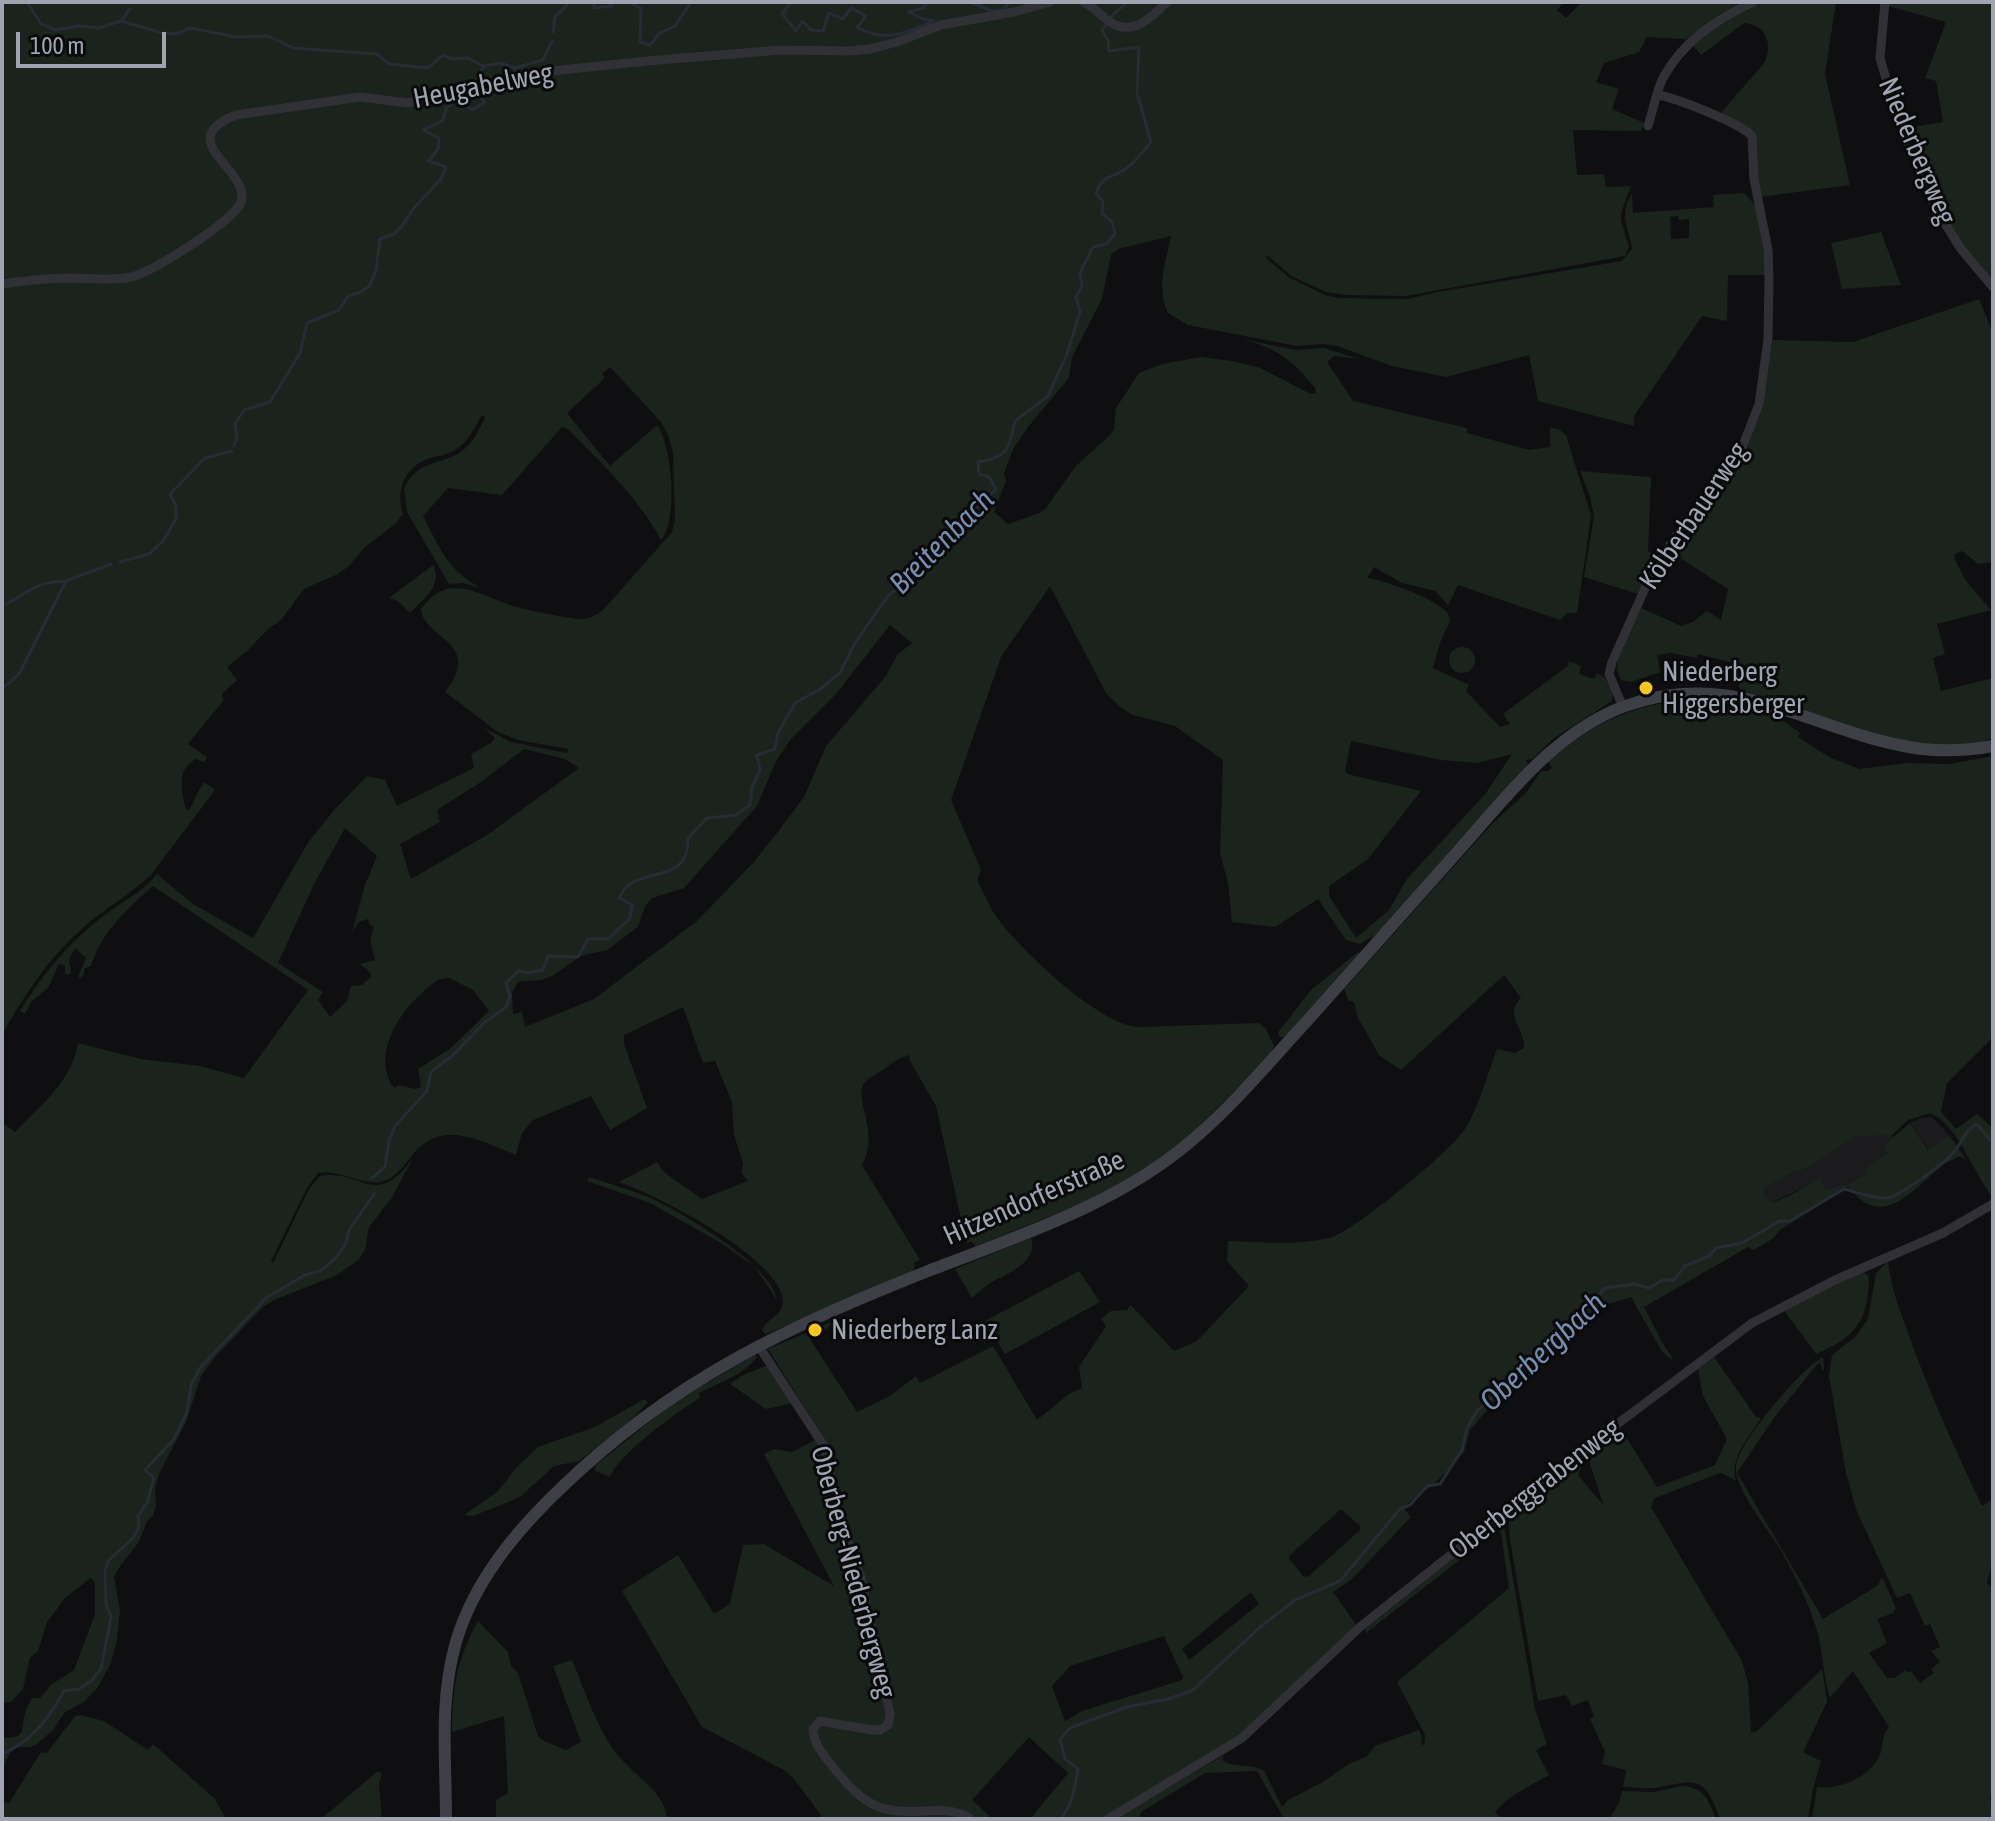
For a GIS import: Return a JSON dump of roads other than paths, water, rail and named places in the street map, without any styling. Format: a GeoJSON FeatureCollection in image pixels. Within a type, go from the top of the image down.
{"type":"FeatureCollection","features":[{"type":"Feature","properties":{"kind":"main road","name":"Hitzendorferstraße"},"geometry":{"type":"LineString","coordinates":[[446,1819],[443,1742],[448,1674],[464,1619],[488,1573],[543,1506],[629,1427],[674,1394],[758,1345],[828,1312],[1086,1207],[1159,1166],[1208,1127],[1261,1072],[1536,766],[1573,733],[1623,707],[1655,698],[1717,693],[1764,702],[1904,746],[1950,750],[1993,746]]}},
{"type":"Feature","properties":{"kind":"street","name":"Heugabelweg"},"geometry":{"type":"LineString","coordinates":[[2,284],[42,279],[136,276],[207,235],[233,213],[242,197],[240,187],[213,149],[211,136],[219,122],[236,115],[360,97],[408,103],[514,75],[647,61],[781,50],[870,49],[941,25],[1050,2]]}},
{"type":"Feature","properties":{"kind":"street"},"geometry":{"type":"LineString","coordinates":[[1084,2],[1108,20],[1129,27],[1140,25],[1167,2]]}},
{"type":"Feature","properties":{"kind":"street"},"geometry":{"type":"LineString","coordinates":[[1648,126],[1663,78],[1686,45],[1701,32],[1753,2]]}},
{"type":"Feature","properties":{"kind":"street","name":"Niederbergweg"},"geometry":{"type":"LineString","coordinates":[[1885,2],[1880,58],[1893,103],[1934,206],[1961,249],[1993,287]]}},
{"type":"Feature","properties":{"kind":"street","name":"Kölberbauerweg"},"geometry":{"type":"LineString","coordinates":[[1623,707],[1609,674],[1612,662],[1655,566],[1743,450],[1759,404],[1769,329],[1768,250],[1754,179],[1752,136],[1737,125],[1673,98],[1658,95]]}},
{"type":"Feature","properties":{"kind":"street","name":"Oberberggrabenweg"},"geometry":{"type":"LineString","coordinates":[[1108,1819],[1242,1738],[1360,1627],[1582,1450],[1752,1323],[1835,1280],[1943,1233],[1993,1204]]}},
{"type":"Feature","properties":{"kind":"street","name":"Oberberg-Niederbergweg"},"geometry":{"type":"LineString","coordinates":[[758,1345],[824,1446],[840,1522],[860,1574],[889,1704],[890,1721],[880,1730],[820,1721],[813,1729],[814,1739],[840,1777],[872,1805],[895,1812],[948,1810],[971,1819]]}},
{"type":"Feature","properties":{"kind":"waterway"},"geometry":{"type":"LineString","coordinates":[[27,2],[41,24],[56,30],[79,26],[99,28],[121,21],[162,33],[176,34],[190,28],[237,37],[268,36],[293,48],[377,54],[389,64],[428,68],[443,55],[453,59],[468,58],[483,66]]}},
{"type":"Feature","properties":{"kind":"waterway"},"geometry":{"type":"LineString","coordinates":[[553,32],[555,17],[570,2]]}},
{"type":"Feature","properties":{"kind":"waterway"},"geometry":{"type":"LineString","coordinates":[[594,2],[594,8],[612,6],[612,2]]}},
{"type":"Feature","properties":{"kind":"waterway"},"geometry":{"type":"LineString","coordinates":[[628,2],[641,8],[640,42],[650,45],[660,33],[675,26],[691,2]]}},
{"type":"Feature","properties":{"kind":"waterway"},"geometry":{"type":"LineString","coordinates":[[791,2],[782,14],[796,31],[802,21],[811,30],[823,31],[829,13],[843,19],[851,8],[866,16],[857,27],[877,35],[905,32],[934,21],[909,12],[923,8],[928,2]]}},
{"type":"Feature","properties":{"kind":"waterway"},"geometry":{"type":"LineString","coordinates":[[970,2],[992,11],[1003,10],[1009,2]]}},
{"type":"Feature","properties":{"kind":"waterway","name":"Breitenbach"},"geometry":{"type":"LineString","coordinates":[[372,1178],[385,1167],[389,1140],[395,1126],[427,1091],[431,1072],[506,1007],[510,996],[506,983],[518,971],[543,970],[548,956],[578,957],[588,939],[608,939],[630,918],[632,905],[619,898],[626,887],[680,864],[686,854],[688,838],[707,818],[736,815],[750,805],[752,787],[760,770],[757,755],[775,749],[778,733],[795,703],[819,690],[840,673],[855,643],[888,596],[900,586],[904,571],[917,558],[945,548],[946,537],[969,524],[973,511],[996,489],[989,477],[979,474],[978,462],[996,457],[1006,450],[1015,421],[1048,396],[1067,354],[1080,312],[1076,297],[1082,286],[1080,273],[1093,247],[1106,244],[1115,234],[1112,222],[1102,213],[1103,202],[1096,193],[1098,187],[1104,180],[1132,164],[1151,142],[1137,93],[1139,47],[1109,51],[1108,40],[1102,31],[1127,2]]}},
{"type":"Feature","properties":{"kind":"waterway"},"geometry":{"type":"LineString","coordinates":[[121,21],[130,9]]}},
{"type":"Feature","properties":{"kind":"waterway"},"geometry":{"type":"LineString","coordinates":[[475,83],[484,66],[501,63],[515,68],[543,60],[552,41]]}},
{"type":"Feature","properties":{"kind":"waterway"},"geometry":{"type":"LineString","coordinates":[[234,446],[237,439],[235,424],[244,410],[270,402],[300,353],[307,323],[339,310],[348,296],[370,285],[376,270],[380,239],[394,234],[402,226],[441,179],[446,167],[428,161],[438,149],[439,138],[423,130],[442,121],[447,107],[457,100],[472,110],[485,102],[473,90]]}},
{"type":"Feature","properties":{"kind":"waterway"},"geometry":{"type":"LineString","coordinates":[[120,562],[149,554],[163,541],[176,519],[176,506],[170,494],[205,458],[232,451]]}},
{"type":"Feature","properties":{"kind":"waterway"},"geometry":{"type":"LineString","coordinates":[[2,689],[19,674],[66,581],[111,564]]}},
{"type":"Feature","properties":{"kind":"waterway"},"geometry":{"type":"LineString","coordinates":[[2,606],[38,586],[66,581]]}},
{"type":"Feature","properties":{"kind":"waterway","name":"Oberbergbach"},"geometry":{"type":"LineString","coordinates":[[1060,1819],[1070,1803],[1078,1769],[1065,1759],[1060,1739],[1070,1728],[1127,1707],[1168,1699],[1193,1690],[1260,1627],[1295,1600],[1340,1581],[1400,1509],[1410,1505],[1427,1486],[1440,1484],[1462,1450],[1467,1428],[1477,1411],[1500,1390],[1516,1381],[1523,1369],[1571,1329],[1605,1288],[1634,1284],[1649,1288],[1663,1280],[1674,1280],[1685,1266],[1709,1256],[1716,1248],[1742,1243],[1780,1221],[1790,1221],[1844,1189],[1876,1197],[1893,1196],[1942,1164],[1977,1124],[1993,1143]]}},
{"type":"Feature","properties":{"kind":"waterway","name":"Breitenbach"},"geometry":{"type":"LineString","coordinates":[[2,1754],[22,1743],[38,1728],[64,1691],[79,1689],[101,1669],[111,1617],[106,1604],[105,1572],[108,1561],[133,1538],[139,1527],[138,1516],[147,1503],[154,1478],[145,1470],[174,1439],[187,1412],[191,1385],[200,1368],[266,1298],[305,1275],[320,1271],[337,1257],[346,1243],[349,1230],[375,1193]]}},
{"type":"Feature","properties":{"kind":"place","name":"Niederberg Higgersberger"},"geometry":{"type":"Point","coordinates":[1646,688]}},
{"type":"Feature","properties":{"kind":"place","name":"Niederberg Lanz"},"geometry":{"type":"Point","coordinates":[815,1330]}}]}
